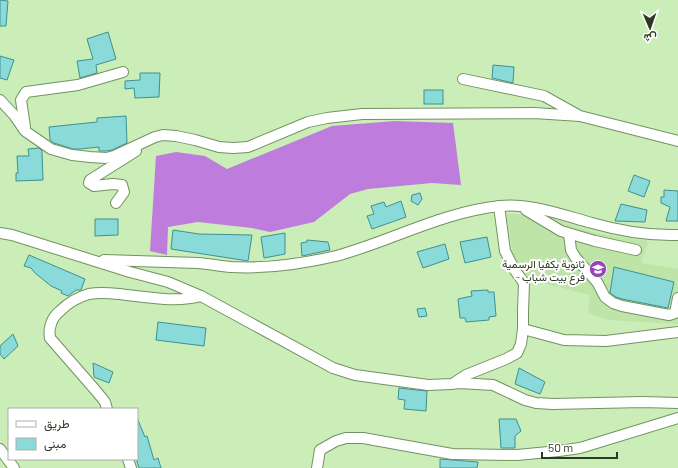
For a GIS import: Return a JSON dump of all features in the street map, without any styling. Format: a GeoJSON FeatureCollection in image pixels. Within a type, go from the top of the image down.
{"type":"FeatureCollection","features":[{"type":"Feature","properties":{"kind":"street"},"geometry":{"type":"LineString","coordinates":[[25,131],[21,104],[22,97],[26,92],[78,85],[123,72]]}},
{"type":"Feature","properties":{"kind":"street"},"geometry":{"type":"LineString","coordinates":[[463,79],[544,96],[580,116]]}},
{"type":"Feature","properties":{"kind":"street"},"geometry":{"type":"LineString","coordinates":[[0,100],[25,131],[51,150],[72,155],[106,158],[114,156],[155,136],[176,136],[195,140],[219,148],[248,147],[308,122],[362,114],[534,113],[580,116],[678,141]]}},
{"type":"Feature","properties":{"kind":"street"},"geometry":{"type":"LineString","coordinates":[[116,203],[124,192],[122,185],[113,184],[94,186],[89,184],[90,180],[125,159],[155,136]]}},
{"type":"Feature","properties":{"kind":"street"},"geometry":{"type":"LineString","coordinates":[[451,384],[466,375],[517,353],[521,344],[523,329],[524,284],[505,251],[498,206]]}},
{"type":"Feature","properties":{"kind":"street"},"geometry":{"type":"LineString","coordinates":[[89,260],[200,264],[232,267],[280,266],[335,256],[375,244],[440,219],[498,206],[521,206],[546,210],[614,229],[642,233],[678,235]]}},
{"type":"Feature","properties":{"kind":"street"},"geometry":{"type":"LineString","coordinates":[[521,206],[569,234],[636,250]]}},
{"type":"Feature","properties":{"kind":"street"},"geometry":{"type":"LineString","coordinates":[[0,233],[12,235],[89,260],[168,282],[202,296],[333,368],[355,375],[428,385],[469,383],[493,385],[525,400],[536,403],[678,403]]}},
{"type":"Feature","properties":{"kind":"street"},"geometry":{"type":"LineString","coordinates":[[569,234],[571,250],[575,257],[596,282],[605,297],[613,303],[669,315],[675,313],[678,298]]}},
{"type":"Feature","properties":{"kind":"street"},"geometry":{"type":"LineString","coordinates":[[107,408],[105,402],[97,392],[50,338],[50,326],[56,314],[66,305],[80,297],[90,294],[104,293],[186,299],[202,296]]}},
{"type":"Feature","properties":{"kind":"street"},"geometry":{"type":"LineString","coordinates":[[523,329],[564,340],[599,341],[678,332]]}},
{"type":"Feature","properties":{"kind":"street"},"geometry":{"type":"LineString","coordinates":[[317,468],[320,450],[336,441],[346,438],[363,438],[452,454],[517,455],[580,448],[678,418]]}},
{"type":"Feature","properties":{"kind":"street"},"geometry":{"type":"LineString","coordinates":[[0,449],[8,460]]}},
{"type":"Feature","properties":{"kind":"shaded area"},"geometry":{"type":"Polygon","coordinates":[[[395,121],[453,123],[461,185],[432,183],[368,189],[350,194],[314,222],[270,232],[252,228],[198,222],[168,227],[167,255],[150,251],[156,156],[176,152],[205,156],[227,169],[332,126],[395,121]]]}},
{"type":"Feature","properties":{"kind":"shaded area","name":"ثانوية بكفيا الرسمية - فرع بيت شباب"},"geometry":{"type":"Polygon","coordinates":[[[506,214],[540,215],[600,234],[648,241],[641,263],[678,269],[678,324],[609,320],[588,313],[590,295],[528,279],[519,270],[514,261],[506,214]]]}},
{"type":"Feature","properties":{"kind":"building"},"geometry":{"type":"Polygon","coordinates":[[[0,0],[8,1],[6,26],[0,26],[0,0]]]}},
{"type":"Feature","properties":{"kind":"building"},"geometry":{"type":"Polygon","coordinates":[[[108,32],[116,59],[96,65],[97,73],[80,78],[77,61],[93,59],[87,39],[108,32]]]}},
{"type":"Feature","properties":{"kind":"building"},"geometry":{"type":"Polygon","coordinates":[[[0,56],[14,60],[7,80],[0,78],[0,56]]]}},
{"type":"Feature","properties":{"kind":"building"},"geometry":{"type":"Polygon","coordinates":[[[493,65],[514,67],[513,83],[492,78],[493,65]]]}},
{"type":"Feature","properties":{"kind":"building"},"geometry":{"type":"Polygon","coordinates":[[[140,73],[160,73],[159,97],[135,98],[134,88],[125,89],[125,81],[140,80],[140,73]]]}},
{"type":"Feature","properties":{"kind":"building"},"geometry":{"type":"Polygon","coordinates":[[[424,90],[443,90],[443,104],[424,104],[424,90]]]}},
{"type":"Feature","properties":{"kind":"building"},"geometry":{"type":"Polygon","coordinates":[[[126,116],[127,143],[112,150],[99,151],[99,147],[73,149],[54,143],[50,140],[49,127],[97,122],[97,118],[126,116]]]}},
{"type":"Feature","properties":{"kind":"building"},"geometry":{"type":"Polygon","coordinates":[[[39,148],[42,151],[43,180],[16,181],[16,173],[18,173],[17,156],[29,156],[28,149],[39,148]]]}},
{"type":"Feature","properties":{"kind":"building"},"geometry":{"type":"Polygon","coordinates":[[[634,175],[650,181],[644,197],[628,191],[634,175]]]}},
{"type":"Feature","properties":{"kind":"building"},"geometry":{"type":"Polygon","coordinates":[[[664,190],[678,191],[678,221],[666,221],[670,207],[661,203],[661,197],[664,197],[664,190]]]}},
{"type":"Feature","properties":{"kind":"building"},"geometry":{"type":"Polygon","coordinates":[[[420,193],[422,199],[418,205],[411,201],[412,195],[420,193]]]}},
{"type":"Feature","properties":{"kind":"building"},"geometry":{"type":"Polygon","coordinates":[[[401,201],[406,217],[372,229],[367,216],[374,214],[371,206],[384,202],[386,207],[401,201]]]}},
{"type":"Feature","properties":{"kind":"building"},"geometry":{"type":"Polygon","coordinates":[[[621,204],[647,210],[645,222],[615,221],[621,204]]]}},
{"type":"Feature","properties":{"kind":"building"},"geometry":{"type":"Polygon","coordinates":[[[95,219],[118,219],[118,235],[95,236],[95,219]]]}},
{"type":"Feature","properties":{"kind":"building"},"geometry":{"type":"Polygon","coordinates":[[[173,230],[199,234],[252,235],[248,261],[171,249],[173,230]]]}},
{"type":"Feature","properties":{"kind":"building"},"geometry":{"type":"Polygon","coordinates":[[[285,233],[285,254],[264,258],[261,237],[285,233]]]}},
{"type":"Feature","properties":{"kind":"building"},"geometry":{"type":"Polygon","coordinates":[[[487,237],[491,257],[465,263],[460,242],[487,237]]]}},
{"type":"Feature","properties":{"kind":"building"},"geometry":{"type":"Polygon","coordinates":[[[307,240],[328,242],[330,250],[302,256],[301,243],[307,242],[307,240]]]}},
{"type":"Feature","properties":{"kind":"building"},"geometry":{"type":"Polygon","coordinates":[[[445,244],[449,259],[423,268],[417,252],[445,244]]]}},
{"type":"Feature","properties":{"kind":"building"},"geometry":{"type":"Polygon","coordinates":[[[29,255],[85,279],[81,290],[76,290],[68,296],[61,293],[62,291],[51,286],[31,268],[24,266],[29,255]]]}},
{"type":"Feature","properties":{"kind":"building"},"geometry":{"type":"Polygon","coordinates":[[[614,267],[674,282],[668,308],[622,299],[610,293],[614,267]]]}},
{"type":"Feature","properties":{"kind":"building"},"geometry":{"type":"Polygon","coordinates":[[[488,290],[488,292],[494,292],[496,316],[489,317],[489,320],[466,322],[465,318],[460,318],[458,299],[472,296],[471,291],[488,290]]]}},
{"type":"Feature","properties":{"kind":"building"},"geometry":{"type":"Polygon","coordinates":[[[425,308],[427,316],[419,317],[417,309],[425,308]]]}},
{"type":"Feature","properties":{"kind":"building"},"geometry":{"type":"Polygon","coordinates":[[[158,322],[206,328],[204,346],[156,340],[158,322]]]}},
{"type":"Feature","properties":{"kind":"building"},"geometry":{"type":"Polygon","coordinates":[[[13,334],[18,346],[4,359],[0,354],[0,346],[13,334]]]}},
{"type":"Feature","properties":{"kind":"building"},"geometry":{"type":"Polygon","coordinates":[[[93,363],[113,372],[109,383],[94,377],[93,363]]]}},
{"type":"Feature","properties":{"kind":"building"},"geometry":{"type":"Polygon","coordinates":[[[519,368],[545,382],[540,394],[515,384],[519,368]]]}},
{"type":"Feature","properties":{"kind":"building"},"geometry":{"type":"Polygon","coordinates":[[[399,388],[427,391],[426,411],[404,409],[405,400],[398,399],[399,388]]]}},
{"type":"Feature","properties":{"kind":"building"},"geometry":{"type":"Polygon","coordinates":[[[499,419],[516,419],[521,431],[515,436],[515,448],[501,448],[499,419]]]}},
{"type":"Feature","properties":{"kind":"building"},"geometry":{"type":"Polygon","coordinates":[[[138,420],[145,437],[147,436],[154,460],[158,458],[161,468],[139,468],[137,462],[138,420]]]}},
{"type":"Feature","properties":{"kind":"building"},"geometry":{"type":"Polygon","coordinates":[[[440,459],[478,462],[477,468],[440,468],[440,459]]]}},
{"type":"Feature","properties":{"kind":"place","name":"ثانوية بكفيا الرسمية - فرع بيت شباب"},"geometry":{"type":"Point","coordinates":[598,269]}}]}
